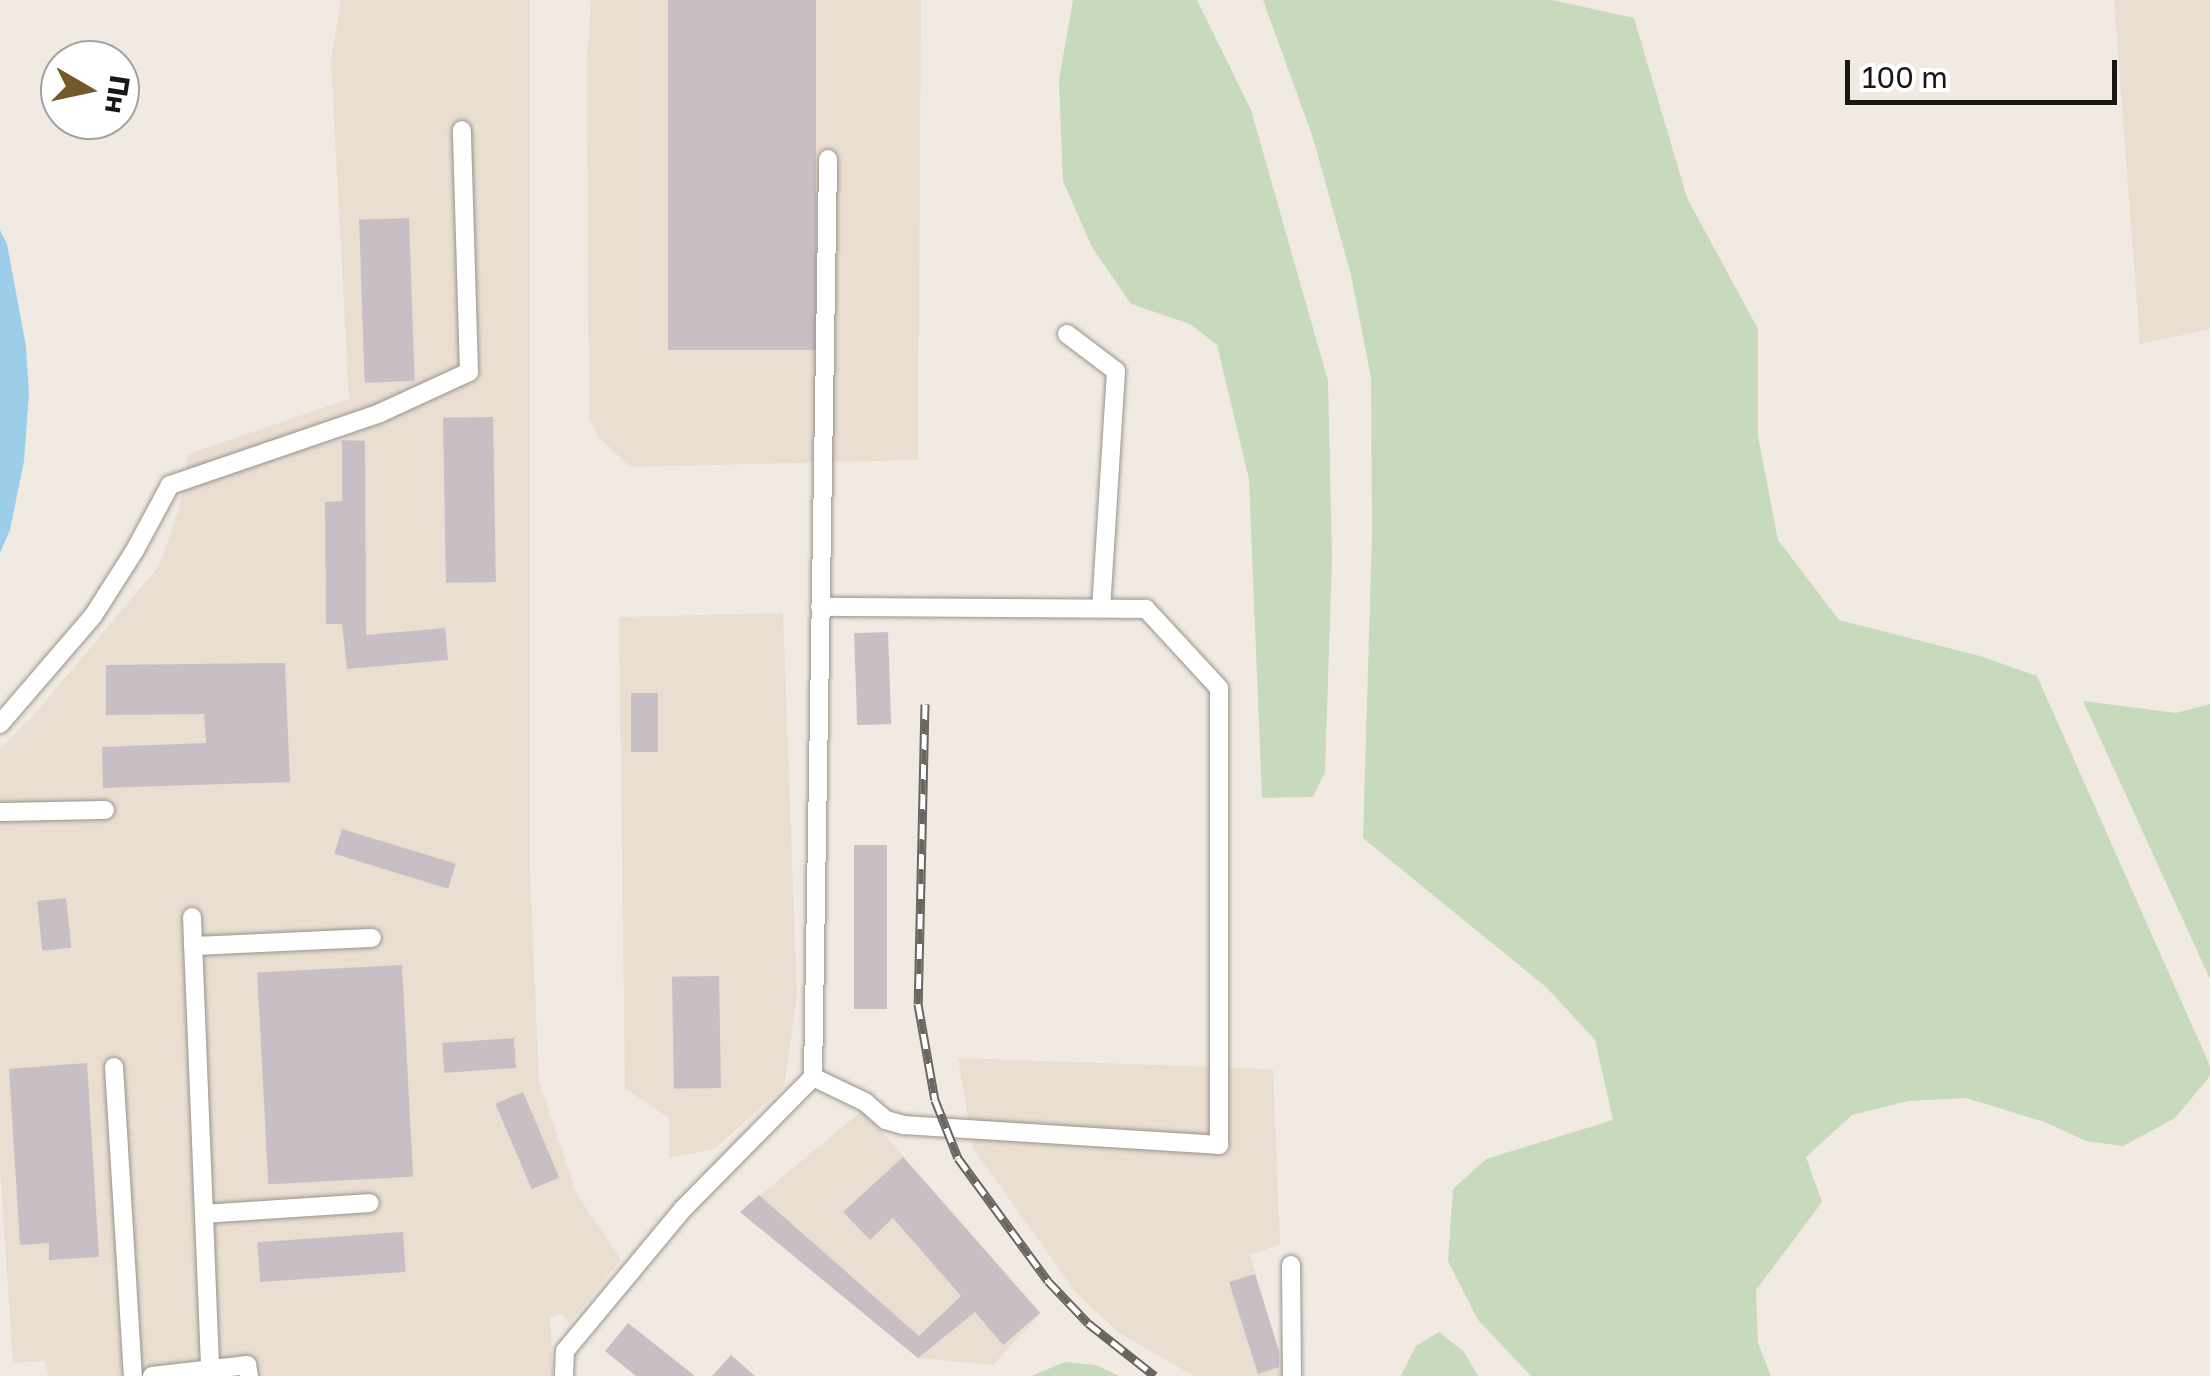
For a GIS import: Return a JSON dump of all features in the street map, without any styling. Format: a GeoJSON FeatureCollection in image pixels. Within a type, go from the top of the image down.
{"type":"FeatureCollection","features":[{"type":"Feature","properties":{"kind":"lane"},"geometry":{"type":"LineString","coordinates":[[0,724],[93,616],[170,484],[380,412],[469,372],[462,130]]}},
{"type":"Feature","properties":{"kind":"lane"},"geometry":{"type":"LineString","coordinates":[[564,1376],[565,1350],[683,1209],[813,1077],[828,159]]}},
{"type":"Feature","properties":{"kind":"lane"},"geometry":{"type":"LineString","coordinates":[[1067,334],[1116,372],[1101,608]]}},
{"type":"Feature","properties":{"kind":"lane"},"geometry":{"type":"LineString","coordinates":[[813,1077],[864,1102],[886,1120],[904,1125],[1219,1145],[1219,688],[1146,609],[820,606]]}},
{"type":"Feature","properties":{"kind":"lane"},"geometry":{"type":"LineString","coordinates":[[0,812],[105,810]]}},
{"type":"Feature","properties":{"kind":"lane"},"geometry":{"type":"LineString","coordinates":[[192,917],[210,1368]]}},
{"type":"Feature","properties":{"kind":"lane"},"geometry":{"type":"LineString","coordinates":[[193,946],[372,938]]}},
{"type":"Feature","properties":{"kind":"lane"},"geometry":{"type":"LineString","coordinates":[[114,1067],[133,1376]]}},
{"type":"Feature","properties":{"kind":"lane"},"geometry":{"type":"LineString","coordinates":[[204,1214],[370,1203]]}},
{"type":"Feature","properties":{"kind":"lane"},"geometry":{"type":"LineString","coordinates":[[1291,1265],[1292,1376]]}},
{"type":"Feature","properties":{"kind":"lane"},"geometry":{"type":"LineString","coordinates":[[152,1376],[247,1365],[248,1376]]}},
{"type":"Feature","properties":{"kind":"shaded area"},"geometry":{"type":"Polygon","coordinates":[[[341,0],[530,0],[530,873],[539,1081],[577,1195],[621,1259],[570,1323],[561,1314],[550,1317],[553,1376],[48,1376],[45,1361],[13,1363],[0,1169],[0,749],[35,714],[159,566],[179,509],[188,454],[349,399],[331,61],[341,0]]]}},
{"type":"Feature","properties":{"kind":"shaded area"},"geometry":{"type":"Polygon","coordinates":[[[591,0],[921,0],[918,460],[630,467],[597,435],[589,419],[587,61],[591,0]]]}},
{"type":"Feature","properties":{"kind":"shaded area"},"geometry":{"type":"Polygon","coordinates":[[[2114,0],[2210,0],[2210,329],[2140,344],[2114,0]]]}},
{"type":"Feature","properties":{"kind":"shaded area"},"geometry":{"type":"Polygon","coordinates":[[[783,613],[797,996],[784,1087],[714,1149],[669,1158],[669,1118],[625,1088],[619,617],[783,613]]]}},
{"type":"Feature","properties":{"kind":"shaded area"},"geometry":{"type":"Polygon","coordinates":[[[958,1058],[1273,1069],[1280,1244],[1250,1255],[1284,1366],[1281,1376],[1194,1376],[1118,1332],[1077,1294],[973,1148],[958,1058]]]}},
{"type":"Feature","properties":{"kind":"shaded area"},"geometry":{"type":"Polygon","coordinates":[[[863,1110],[1041,1313],[993,1365],[918,1358],[740,1212],[863,1110]]]}},
{"type":"Feature","properties":{"kind":"green space"},"geometry":{"type":"Polygon","coordinates":[[[1073,0],[1197,0],[1251,110],[1328,381],[1332,558],[1325,772],[1313,797],[1262,798],[1249,479],[1217,345],[1190,324],[1131,304],[1092,247],[1063,181],[1059,80],[1073,0]]]}},
{"type":"Feature","properties":{"kind":"green space"},"geometry":{"type":"Polygon","coordinates":[[[1263,0],[1552,0],[1634,18],[1687,198],[1758,329],[1758,436],[1778,540],[1839,620],[1980,656],[2037,676],[2210,1066],[2210,1076],[2175,1118],[2123,1146],[2086,1141],[2045,1122],[1966,1098],[1908,1101],[1852,1115],[1806,1157],[1822,1202],[1756,1290],[1758,1343],[1771,1376],[1531,1376],[1478,1320],[1448,1261],[1453,1189],[1486,1159],[1613,1120],[1595,1040],[1546,987],[1363,838],[1372,534],[1371,378],[1351,275],[1313,138],[1263,0]]]}},
{"type":"Feature","properties":{"kind":"green space"},"geometry":{"type":"Polygon","coordinates":[[[2083,701],[2176,713],[2210,704],[2210,979],[2083,701]]]}},
{"type":"Feature","properties":{"kind":"green space"},"geometry":{"type":"Polygon","coordinates":[[[1439,1332],[1464,1352],[1478,1376],[1401,1376],[1416,1346],[1439,1332]]]}},
{"type":"Feature","properties":{"kind":"green space"},"geometry":{"type":"Polygon","coordinates":[[[1065,1362],[1096,1365],[1119,1376],[1031,1376],[1065,1362]]]}},
{"type":"Feature","properties":{"kind":"water"},"geometry":{"type":"Polygon","coordinates":[[[0,230],[7,244],[26,346],[29,394],[24,461],[10,530],[0,553],[0,230]]]}},
{"type":"Feature","properties":{"kind":"building"},"geometry":{"type":"Polygon","coordinates":[[[668,0],[816,0],[816,350],[668,350],[668,0]]]}},
{"type":"Feature","properties":{"kind":"building"},"geometry":{"type":"Polygon","coordinates":[[[409,218],[415,381],[365,383],[359,220],[409,218]]]}},
{"type":"Feature","properties":{"kind":"building"},"geometry":{"type":"Polygon","coordinates":[[[493,417],[496,582],[446,583],[443,418],[493,417]]]}},
{"type":"Feature","properties":{"kind":"building"},"geometry":{"type":"Polygon","coordinates":[[[342,440],[365,441],[366,635],[445,628],[448,660],[347,669],[342,624],[326,624],[325,502],[342,501],[342,440]]]}},
{"type":"Feature","properties":{"kind":"building"},"geometry":{"type":"Polygon","coordinates":[[[888,632],[891,724],[857,725],[854,633],[888,632]]]}},
{"type":"Feature","properties":{"kind":"building"},"geometry":{"type":"Polygon","coordinates":[[[285,663],[290,782],[103,788],[102,747],[206,743],[204,714],[106,715],[106,665],[285,663]]]}},
{"type":"Feature","properties":{"kind":"building"},"geometry":{"type":"Polygon","coordinates":[[[631,693],[658,693],[658,752],[631,752],[631,693]]]}},
{"type":"Feature","properties":{"kind":"building"},"geometry":{"type":"Polygon","coordinates":[[[342,829],[456,864],[448,889],[334,854],[342,829]]]}},
{"type":"Feature","properties":{"kind":"building"},"geometry":{"type":"Polygon","coordinates":[[[854,845],[887,845],[887,1009],[854,1009],[854,845]]]}},
{"type":"Feature","properties":{"kind":"building"},"geometry":{"type":"Polygon","coordinates":[[[66,898],[71,948],[42,951],[37,901],[66,898]]]}},
{"type":"Feature","properties":{"kind":"building"},"geometry":{"type":"Polygon","coordinates":[[[402,965],[413,1177],[268,1184],[257,973],[402,965]]]}},
{"type":"Feature","properties":{"kind":"building"},"geometry":{"type":"Polygon","coordinates":[[[719,976],[721,1088],[674,1089],[672,977],[719,976]]]}},
{"type":"Feature","properties":{"kind":"building"},"geometry":{"type":"Polygon","coordinates":[[[514,1038],[516,1068],[444,1073],[442,1043],[514,1038]]]}},
{"type":"Feature","properties":{"kind":"building"},"geometry":{"type":"Polygon","coordinates":[[[87,1063],[99,1257],[49,1260],[49,1243],[20,1245],[9,1069],[87,1063]]]}},
{"type":"Feature","properties":{"kind":"building"},"geometry":{"type":"Polygon","coordinates":[[[523,1092],[559,1178],[532,1189],[495,1104],[523,1092]]]}},
{"type":"Feature","properties":{"kind":"building"},"geometry":{"type":"Polygon","coordinates":[[[903,1157],[1040,1313],[1003,1345],[975,1312],[918,1358],[740,1212],[759,1195],[919,1336],[961,1296],[893,1218],[870,1240],[843,1212],[903,1157]]]}},
{"type":"Feature","properties":{"kind":"building"},"geometry":{"type":"Polygon","coordinates":[[[403,1232],[406,1272],[260,1282],[257,1242],[403,1232]]]}},
{"type":"Feature","properties":{"kind":"building"},"geometry":{"type":"Polygon","coordinates":[[[1255,1274],[1279,1352],[1279,1367],[1258,1374],[1229,1282],[1255,1274]]]}},
{"type":"Feature","properties":{"kind":"building"},"geometry":{"type":"Polygon","coordinates":[[[628,1323],[695,1376],[636,1376],[605,1351],[628,1323]]]}},
{"type":"Feature","properties":{"kind":"building"},"geometry":{"type":"Polygon","coordinates":[[[731,1355],[755,1376],[712,1376],[731,1355]]]}},
{"type":"Feature","properties":{"kind":"railway"},"geometry":{"type":"LineString","coordinates":[[925,704],[918,1004],[935,1100],[958,1158],[1048,1281],[1088,1323],[1155,1376]]}}]}
